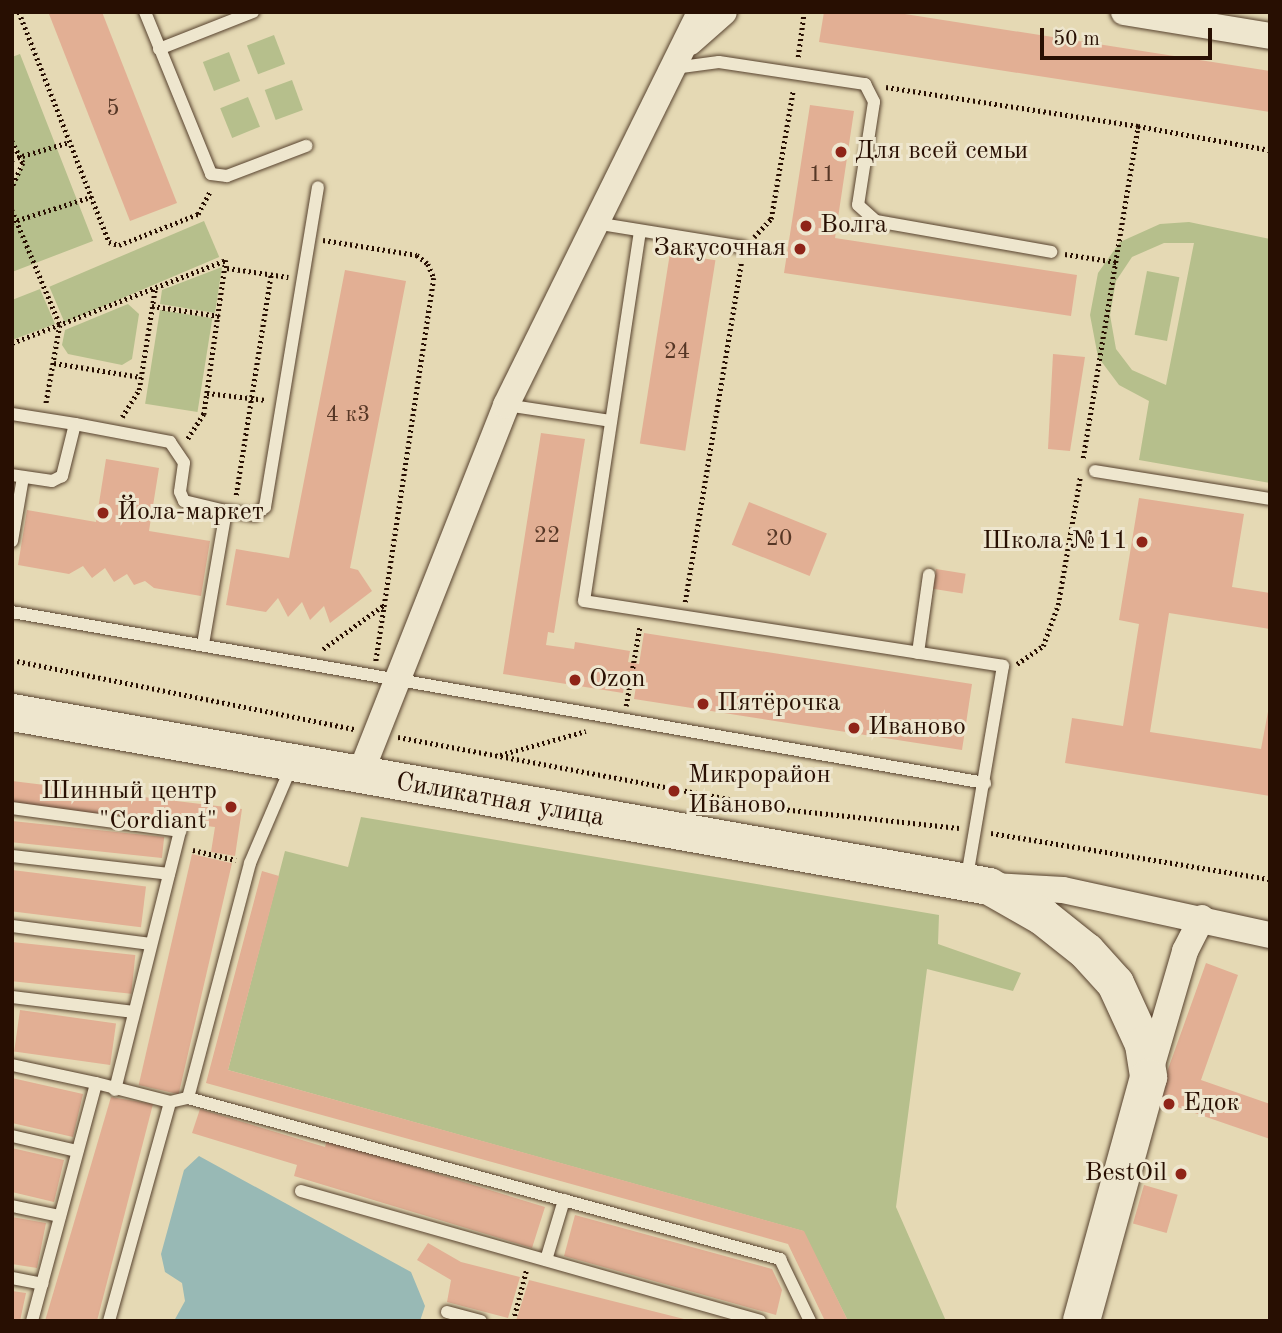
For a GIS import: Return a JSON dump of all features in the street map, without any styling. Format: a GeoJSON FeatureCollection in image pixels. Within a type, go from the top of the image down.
{"type":"FeatureCollection","features":[{"type":"Feature","properties":{"kind":"street"},"geometry":{"type":"LineString","coordinates":[[359,776],[375,733],[387,675],[506,405],[700,12]]}},
{"type":"Feature","properties":{"kind":"street"},"geometry":{"type":"LineString","coordinates":[[678,58],[724,12]]}},
{"type":"Feature","properties":{"kind":"street"},"geometry":{"type":"LineString","coordinates":[[1124,12],[1270,36]]}},
{"type":"Feature","properties":{"kind":"street","name":"Силикатная улица"},"geometry":{"type":"LineString","coordinates":[[12,712],[292,765],[977,883]]}},
{"type":"Feature","properties":{"kind":"street"},"geometry":{"type":"LineString","coordinates":[[977,883],[1063,890],[1270,934]]}},
{"type":"Feature","properties":{"kind":"street"},"geometry":{"type":"LineString","coordinates":[[977,883],[1051,923],[1086,951],[1115,984],[1133,1014],[1148,1077]]}},
{"type":"Feature","properties":{"kind":"street"},"geometry":{"type":"LineString","coordinates":[[1081,1321],[1185,951],[1202,918]]}},
{"type":"Feature","properties":{"kind":"lane"},"geometry":{"type":"LineString","coordinates":[[145,12],[206,168],[215,176],[227,176],[306,146]]}},
{"type":"Feature","properties":{"kind":"lane"},"geometry":{"type":"LineString","coordinates":[[159,49],[253,12]]}},
{"type":"Feature","properties":{"kind":"lane"},"geometry":{"type":"LineString","coordinates":[[678,58],[865,84],[874,102],[858,205],[876,221],[1051,251]]}},
{"type":"Feature","properties":{"kind":"lane"},"geometry":{"type":"LineString","coordinates":[[12,414],[162,439],[179,450],[184,463],[180,492],[184,501],[255,515],[265,507],[318,187]]}},
{"type":"Feature","properties":{"kind":"lane"},"geometry":{"type":"LineString","coordinates":[[594,223],[743,247]]}},
{"type":"Feature","properties":{"kind":"lane"},"geometry":{"type":"LineString","coordinates":[[640,231],[584,601],[1003,666],[977,831],[977,883]]}},
{"type":"Feature","properties":{"kind":"lane"},"geometry":{"type":"LineString","coordinates":[[506,405],[611,421]]}},
{"type":"Feature","properties":{"kind":"lane"},"geometry":{"type":"LineString","coordinates":[[12,541],[18,476],[52,481],[62,476],[75,424]]}},
{"type":"Feature","properties":{"kind":"lane"},"geometry":{"type":"LineString","coordinates":[[1095,471],[1270,499]]}},
{"type":"Feature","properties":{"kind":"lane"},"geometry":{"type":"LineString","coordinates":[[204,644],[230,512]]}},
{"type":"Feature","properties":{"kind":"lane"},"geometry":{"type":"LineString","coordinates":[[918,653],[929,575]]}},
{"type":"Feature","properties":{"kind":"lane"},"geometry":{"type":"LineString","coordinates":[[12,612],[387,675],[985,783]]}},
{"type":"Feature","properties":{"kind":"lane"},"geometry":{"type":"LineString","coordinates":[[188,1098],[250,863],[292,765]]}},
{"type":"Feature","properties":{"kind":"lane"},"geometry":{"type":"LineString","coordinates":[[12,808],[180,831],[115,1090]]}},
{"type":"Feature","properties":{"kind":"lane"},"geometry":{"type":"LineString","coordinates":[[12,856],[169,874]]}},
{"type":"Feature","properties":{"kind":"lane"},"geometry":{"type":"LineString","coordinates":[[12,926],[151,944]]}},
{"type":"Feature","properties":{"kind":"lane"},"geometry":{"type":"LineString","coordinates":[[12,997],[134,1012]]}},
{"type":"Feature","properties":{"kind":"lane"},"geometry":{"type":"LineString","coordinates":[[12,1065],[170,1102],[188,1098],[780,1259],[810,1321]]}},
{"type":"Feature","properties":{"kind":"lane"},"geometry":{"type":"LineString","coordinates":[[32,1321],[96,1083]]}},
{"type":"Feature","properties":{"kind":"lane"},"geometry":{"type":"LineString","coordinates":[[109,1321],[170,1102]]}},
{"type":"Feature","properties":{"kind":"lane"},"geometry":{"type":"LineString","coordinates":[[12,1136],[77,1151]]}},
{"type":"Feature","properties":{"kind":"lane"},"geometry":{"type":"LineString","coordinates":[[301,1191],[760,1321]]}},
{"type":"Feature","properties":{"kind":"lane"},"geometry":{"type":"LineString","coordinates":[[546,1260],[564,1200]]}},
{"type":"Feature","properties":{"kind":"lane"},"geometry":{"type":"LineString","coordinates":[[12,1206],[60,1216]]}},
{"type":"Feature","properties":{"kind":"lane"},"geometry":{"type":"LineString","coordinates":[[12,1278],[42,1284]]}},
{"type":"Feature","properties":{"kind":"lane"},"geometry":{"type":"LineString","coordinates":[[447,1312],[481,1321]]}},
{"type":"Feature","properties":{"kind":"path"},"geometry":{"type":"LineString","coordinates":[[19,12],[109,242],[117,246],[201,212],[215,176]]}},
{"type":"Feature","properties":{"kind":"path"},"geometry":{"type":"LineString","coordinates":[[683,617],[743,247],[771,219],[804,12]]}},
{"type":"Feature","properties":{"kind":"path"},"geometry":{"type":"LineString","coordinates":[[865,84],[1138,126],[1270,150]]}},
{"type":"Feature","properties":{"kind":"path"},"geometry":{"type":"LineString","coordinates":[[1003,666],[1014,667],[1043,646],[1058,605],[1138,126]]}},
{"type":"Feature","properties":{"kind":"path"},"geometry":{"type":"LineString","coordinates":[[12,141],[22,156],[22,170],[12,188]]}},
{"type":"Feature","properties":{"kind":"path"},"geometry":{"type":"LineString","coordinates":[[12,159],[69,142]]}},
{"type":"Feature","properties":{"kind":"path"},"geometry":{"type":"LineString","coordinates":[[14,221],[91,197]]}},
{"type":"Feature","properties":{"kind":"path"},"geometry":{"type":"LineString","coordinates":[[12,210],[14,221],[60,325],[43,419]]}},
{"type":"Feature","properties":{"kind":"path"},"geometry":{"type":"LineString","coordinates":[[310,238],[417,255],[428,264],[434,278],[385,605],[387,675]]}},
{"type":"Feature","properties":{"kind":"path"},"geometry":{"type":"LineString","coordinates":[[1051,251],[1116,262]]}},
{"type":"Feature","properties":{"kind":"path"},"geometry":{"type":"LineString","coordinates":[[12,343],[225,260],[227,268],[202,420],[179,450]]}},
{"type":"Feature","properties":{"kind":"path"},"geometry":{"type":"LineString","coordinates":[[227,268],[304,280]]}},
{"type":"Feature","properties":{"kind":"path"},"geometry":{"type":"LineString","coordinates":[[230,512],[271,275]]}},
{"type":"Feature","properties":{"kind":"path"},"geometry":{"type":"LineString","coordinates":[[110,430],[135,400],[155,288]]}},
{"type":"Feature","properties":{"kind":"path"},"geometry":{"type":"LineString","coordinates":[[152,306],[219,316]]}},
{"type":"Feature","properties":{"kind":"path"},"geometry":{"type":"LineString","coordinates":[[54,363],[141,377]]}},
{"type":"Feature","properties":{"kind":"path"},"geometry":{"type":"LineString","coordinates":[[207,393],[283,402]]}},
{"type":"Feature","properties":{"kind":"path"},"geometry":{"type":"LineString","coordinates":[[305,661],[385,605]]}},
{"type":"Feature","properties":{"kind":"path"},"geometry":{"type":"LineString","coordinates":[[12,660],[375,733],[782,809],[977,831],[1270,879]]}},
{"type":"Feature","properties":{"kind":"path"},"geometry":{"type":"LineString","coordinates":[[176,846],[250,863]]}},
{"type":"Feature","properties":{"kind":"path"},"geometry":{"type":"LineString","coordinates":[[513,1321],[531,1256]]}},
{"type":"Feature","properties":{"kind":"green space"},"geometry":{"type":"Polygon","coordinates":[[[274,35],[285,64],[258,74],[247,45],[274,35]]]}},
{"type":"Feature","properties":{"kind":"green space"},"geometry":{"type":"Polygon","coordinates":[[[229,52],[240,81],[214,91],[203,62],[229,52]]]}},
{"type":"Feature","properties":{"kind":"green space"},"geometry":{"type":"Polygon","coordinates":[[[20,54],[93,241],[12,272],[12,188],[23,163],[12,141],[12,57],[20,54]]]}},
{"type":"Feature","properties":{"kind":"green space"},"geometry":{"type":"Polygon","coordinates":[[[292,80],[303,110],[276,120],[265,90],[292,80]]]}},
{"type":"Feature","properties":{"kind":"green space"},"geometry":{"type":"Polygon","coordinates":[[[248,97],[260,127],[232,138],[220,108],[248,97]]]}},
{"type":"Feature","properties":{"kind":"green space"},"geometry":{"type":"Polygon","coordinates":[[[204,221],[219,257],[65,323],[49,287],[204,221]]]}},
{"type":"Feature","properties":{"kind":"green space"},"geometry":{"type":"Polygon","coordinates":[[[1189,222],[1270,239],[1270,483],[1139,460],[1149,401],[1119,385],[1098,357],[1090,315],[1098,273],[1120,242],[1160,224],[1189,222]],[[1164,243],[1132,257],[1116,281],[1110,315],[1116,349],[1132,370],[1166,385],[1194,243],[1164,243]]]}},
{"type":"Feature","properties":{"kind":"green space"},"geometry":{"type":"Polygon","coordinates":[[[222,267],[215,313],[160,304],[162,290],[222,267]]]}},
{"type":"Feature","properties":{"kind":"green space"},"geometry":{"type":"Polygon","coordinates":[[[1147,271],[1179,277],[1167,341],[1135,335],[1147,271]]]}},
{"type":"Feature","properties":{"kind":"green space"},"geometry":{"type":"Polygon","coordinates":[[[40,289],[55,324],[12,340],[12,300],[40,289]]]}},
{"type":"Feature","properties":{"kind":"green space"},"geometry":{"type":"Polygon","coordinates":[[[128,304],[139,314],[132,359],[122,365],[68,354],[62,345],[65,330],[128,304]]]}},
{"type":"Feature","properties":{"kind":"green space"},"geometry":{"type":"Polygon","coordinates":[[[160,310],[212,318],[197,412],[145,404],[160,310]]]}},
{"type":"Feature","properties":{"kind":"green space"},"geometry":{"type":"Polygon","coordinates":[[[361,817],[939,915],[938,944],[1021,973],[1013,991],[927,969],[896,1207],[946,1321],[848,1321],[803,1231],[228,1070],[285,851],[348,867],[361,817]]]}},
{"type":"Feature","properties":{"kind":"water"},"geometry":{"type":"Polygon","coordinates":[[[199,1156],[411,1272],[425,1306],[420,1321],[174,1321],[185,1301],[182,1283],[165,1272],[161,1254],[184,1170],[199,1156]]]}},
{"type":"Feature","properties":{"kind":"building"},"geometry":{"type":"Polygon","coordinates":[[[102,12],[177,203],[130,221],[49,14],[102,12]]]}},
{"type":"Feature","properties":{"kind":"building"},"geometry":{"type":"Polygon","coordinates":[[[824,12],[892,12],[1270,71],[1270,112],[819,42],[824,12]]]}},
{"type":"Feature","properties":{"kind":"building"},"geometry":{"type":"Polygon","coordinates":[[[810,105],[854,111],[835,238],[1077,275],[1071,316],[784,273],[810,105]]]}},
{"type":"Feature","properties":{"kind":"building"},"geometry":{"type":"Polygon","coordinates":[[[670,253],[715,260],[685,451],[640,444],[670,253]]]}},
{"type":"Feature","properties":{"kind":"building"},"geometry":{"type":"Polygon","coordinates":[[[345,270],[406,281],[350,568],[358,570],[372,591],[330,623],[324,606],[310,620],[302,602],[288,617],[278,598],[266,612],[226,605],[236,549],[289,558],[345,270]]]}},
{"type":"Feature","properties":{"kind":"building"},"geometry":{"type":"Polygon","coordinates":[[[1053,354],[1085,357],[1070,451],[1048,449],[1053,354]]]}},
{"type":"Feature","properties":{"kind":"building"},"geometry":{"type":"Polygon","coordinates":[[[541,433],[585,439],[554,633],[548,632],[546,645],[574,649],[575,642],[630,651],[628,662],[639,664],[644,633],[972,684],[962,750],[634,699],[638,673],[626,672],[623,693],[503,674],[541,433]]]}},
{"type":"Feature","properties":{"kind":"building"},"geometry":{"type":"Polygon","coordinates":[[[106,459],[159,468],[149,531],[210,541],[201,596],[154,588],[145,581],[134,585],[127,574],[114,582],[105,568],[92,578],[83,566],[69,574],[18,565],[27,510],[96,522],[106,459]]]}},
{"type":"Feature","properties":{"kind":"building"},"geometry":{"type":"Polygon","coordinates":[[[1139,498],[1244,514],[1232,587],[1270,593],[1270,629],[1169,613],[1150,732],[1261,749],[1270,701],[1270,796],[1065,763],[1072,718],[1123,726],[1139,624],[1119,620],[1139,498]]]}},
{"type":"Feature","properties":{"kind":"building"},"geometry":{"type":"Polygon","coordinates":[[[749,502],[827,533],[810,576],[732,545],[749,502]]]}},
{"type":"Feature","properties":{"kind":"building"},"geometry":{"type":"Polygon","coordinates":[[[936,569],[966,574],[963,593],[933,589],[936,569]]]}},
{"type":"Feature","properties":{"kind":"building"},"geometry":{"type":"Polygon","coordinates":[[[12,781],[242,809],[235,856],[211,852],[215,827],[12,804],[12,781]]]}},
{"type":"Feature","properties":{"kind":"building"},"geometry":{"type":"Polygon","coordinates":[[[12,821],[164,837],[162,858],[12,842],[12,821]]]}},
{"type":"Feature","properties":{"kind":"building"},"geometry":{"type":"Polygon","coordinates":[[[192,854],[232,863],[179,1094],[139,1085],[192,854]]]}},
{"type":"Feature","properties":{"kind":"building"},"geometry":{"type":"Polygon","coordinates":[[[12,870],[146,886],[141,927],[12,911],[12,870]]]}},
{"type":"Feature","properties":{"kind":"building"},"geometry":{"type":"Polygon","coordinates":[[[262,871],[279,876],[228,1070],[804,1231],[848,1321],[825,1321],[788,1244],[206,1083],[262,871]]]}},
{"type":"Feature","properties":{"kind":"building"},"geometry":{"type":"Polygon","coordinates":[[[12,942],[135,955],[131,994],[12,981],[12,942]]]}},
{"type":"Feature","properties":{"kind":"building"},"geometry":{"type":"Polygon","coordinates":[[[1206,963],[1238,975],[1201,1080],[1270,1104],[1270,1139],[1157,1100],[1206,963]]]}},
{"type":"Feature","properties":{"kind":"building"},"geometry":{"type":"Polygon","coordinates":[[[20,1010],[116,1023],[110,1065],[14,1052],[20,1010]]]}},
{"type":"Feature","properties":{"kind":"building"},"geometry":{"type":"Polygon","coordinates":[[[12,1078],[83,1094],[73,1137],[12,1123],[12,1078]]]}},
{"type":"Feature","properties":{"kind":"building"},"geometry":{"type":"Polygon","coordinates":[[[111,1097],[153,1104],[97,1321],[45,1321],[111,1097]]]}},
{"type":"Feature","properties":{"kind":"building"},"geometry":{"type":"Polygon","coordinates":[[[200,1109],[325,1147],[327,1140],[545,1207],[532,1248],[294,1176],[297,1165],[192,1133],[200,1109]]]}},
{"type":"Feature","properties":{"kind":"building"},"geometry":{"type":"Polygon","coordinates":[[[12,1148],[64,1160],[54,1202],[12,1192],[12,1148]]]}},
{"type":"Feature","properties":{"kind":"building"},"geometry":{"type":"Polygon","coordinates":[[[1144,1185],[1178,1195],[1167,1233],[1133,1223],[1144,1185]]]}},
{"type":"Feature","properties":{"kind":"building"},"geometry":{"type":"Polygon","coordinates":[[[575,1215],[772,1269],[782,1290],[776,1315],[564,1256],[575,1215]]]}},
{"type":"Feature","properties":{"kind":"building"},"geometry":{"type":"Polygon","coordinates":[[[12,1217],[46,1223],[37,1268],[12,1264],[12,1217]]]}},
{"type":"Feature","properties":{"kind":"building"},"geometry":{"type":"Polygon","coordinates":[[[428,1243],[461,1262],[520,1277],[508,1318],[447,1302],[451,1280],[417,1260],[428,1243]]]}},
{"type":"Feature","properties":{"kind":"building"},"geometry":{"type":"Polygon","coordinates":[[[529,1280],[688,1320],[688,1321],[516,1321],[529,1280]]]}},
{"type":"Feature","properties":{"kind":"building"},"geometry":{"type":"Polygon","coordinates":[[[12,1291],[26,1293],[20,1321],[12,1321],[12,1291]]]}},
{"type":"Feature","properties":{"kind":"place","name":"Для всей семьи"},"geometry":{"type":"Point","coordinates":[841,152]}},
{"type":"Feature","properties":{"kind":"place","name":"Волга"},"geometry":{"type":"Point","coordinates":[806,226]}},
{"type":"Feature","properties":{"kind":"place","name":"Закусочная"},"geometry":{"type":"Point","coordinates":[800,249]}},
{"type":"Feature","properties":{"kind":"place","name":"Йола-маркет"},"geometry":{"type":"Point","coordinates":[103,513]}},
{"type":"Feature","properties":{"kind":"place","name":"Школа №11"},"geometry":{"type":"Point","coordinates":[1142,542]}},
{"type":"Feature","properties":{"kind":"place","name":"Ozon"},"geometry":{"type":"Point","coordinates":[575,680]}},
{"type":"Feature","properties":{"kind":"place","name":"Пятёрочка"},"geometry":{"type":"Point","coordinates":[703,704]}},
{"type":"Feature","properties":{"kind":"place","name":"Иваново"},"geometry":{"type":"Point","coordinates":[854,728]}},
{"type":"Feature","properties":{"kind":"place","name":"Микрорайон Иваново"},"geometry":{"type":"Point","coordinates":[674,791]}},
{"type":"Feature","properties":{"kind":"place","name":"Шинный центр \"Cordiant\""},"geometry":{"type":"Point","coordinates":[231,807]}},
{"type":"Feature","properties":{"kind":"place","name":"Едок"},"geometry":{"type":"Point","coordinates":[1169,1104]}},
{"type":"Feature","properties":{"kind":"place","name":"BestOil"},"geometry":{"type":"Point","coordinates":[1181,1174]}}]}
